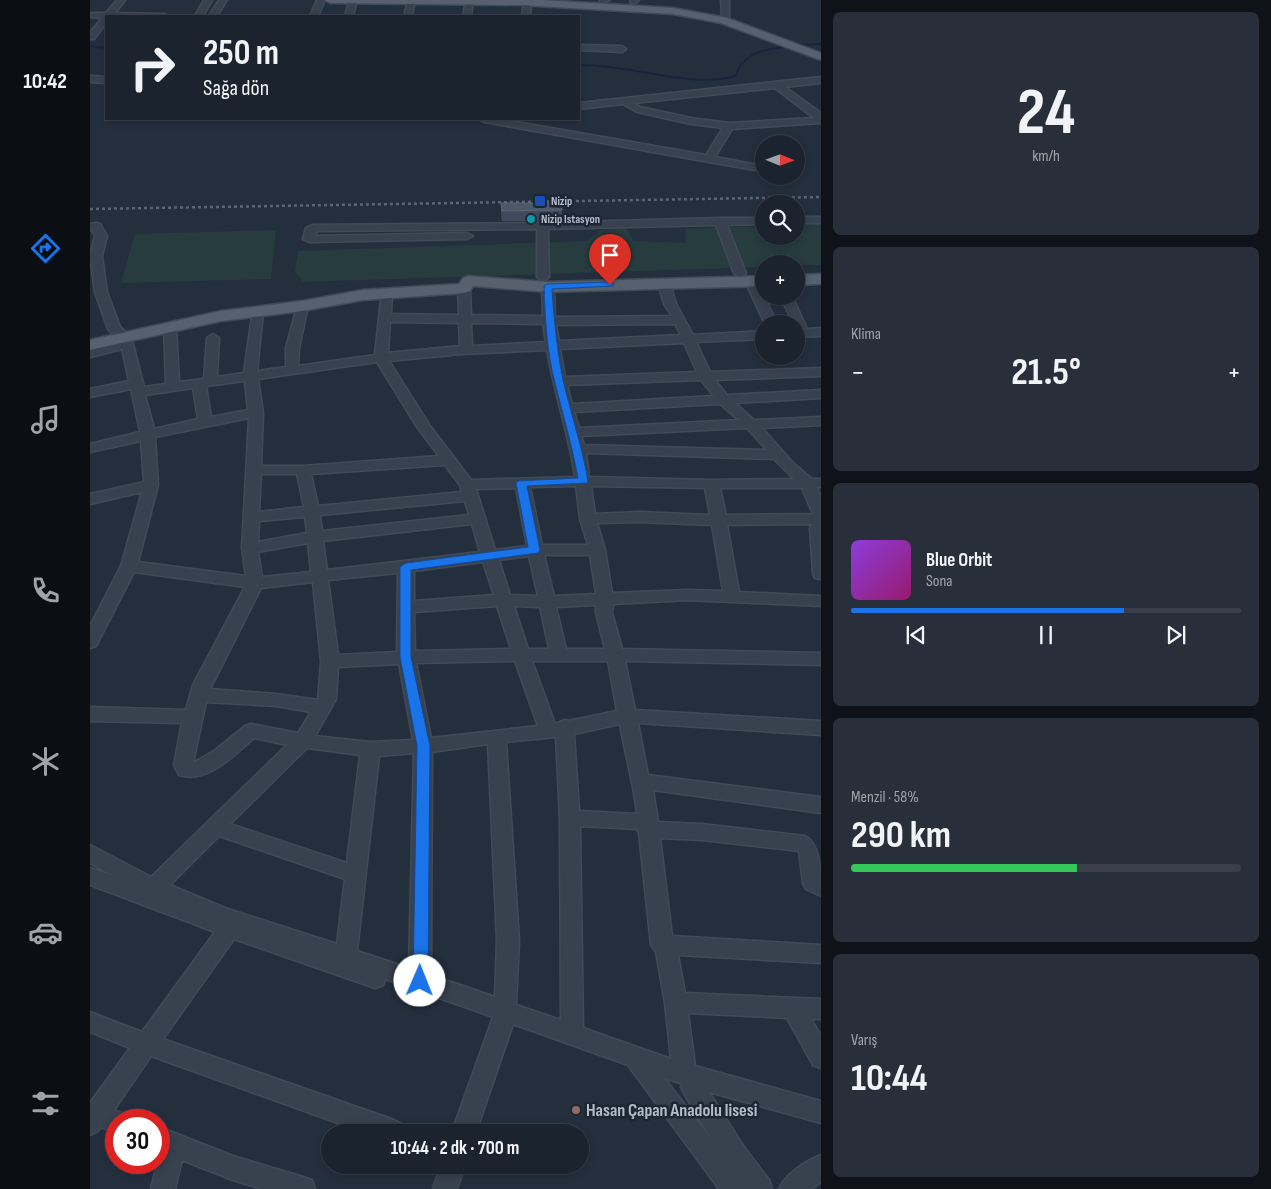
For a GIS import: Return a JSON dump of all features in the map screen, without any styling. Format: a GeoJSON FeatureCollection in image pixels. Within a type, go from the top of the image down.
{"type":"FeatureCollection","features":[{"type":"Feature","properties":{"kind":"main road"},"geometry":{"type":"LineString","coordinates":[[330,0],[673,5],[726,16],[821,54]]}},
{"type":"Feature","properties":{"kind":"main road"},"geometry":{"type":"LineString","coordinates":[[580,0],[605,0],[634,4],[724,20],[781,39]]}},
{"type":"Feature","properties":{"kind":"main road"},"geometry":{"type":"LineString","coordinates":[[805,49],[821,58]]}},
{"type":"Feature","properties":{"kind":"main road"},"geometry":{"type":"LineString","coordinates":[[805,272],[821,271]]}},
{"type":"Feature","properties":{"kind":"main road"},"geometry":{"type":"LineString","coordinates":[[90,334],[122,337],[341,292],[459,280],[546,282],[755,277]]}},
{"type":"Feature","properties":{"kind":"main road"},"geometry":{"type":"LineString","coordinates":[[90,345],[221,316],[386,293],[464,288],[468,281],[664,283],[755,277]]}},
{"type":"Feature","properties":{"kind":"main road"},"geometry":{"type":"LineString","coordinates":[[805,280],[821,279]]}},
{"type":"Feature","properties":{"kind":"street"},"geometry":{"type":"LineString","coordinates":[[110,15],[121,0]]}},
{"type":"Feature","properties":{"kind":"street"},"geometry":{"type":"LineString","coordinates":[[200,15],[208,0]]}},
{"type":"Feature","properties":{"kind":"street"},"geometry":{"type":"LineString","coordinates":[[214,15],[223,0]]}},
{"type":"Feature","properties":{"kind":"street"},"geometry":{"type":"LineString","coordinates":[[314,15],[321,0]]}},
{"type":"Feature","properties":{"kind":"street"},"geometry":{"type":"LineString","coordinates":[[349,15],[354,0]]}},
{"type":"Feature","properties":{"kind":"street"},"geometry":{"type":"LineString","coordinates":[[725,0],[726,16]]}},
{"type":"Feature","properties":{"kind":"street"},"geometry":{"type":"LineString","coordinates":[[408,15],[411,1]]}},
{"type":"Feature","properties":{"kind":"street"},"geometry":{"type":"LineString","coordinates":[[466,15],[469,2]]}},
{"type":"Feature","properties":{"kind":"street"},"geometry":{"type":"LineString","coordinates":[[526,15],[527,3]]}},
{"type":"Feature","properties":{"kind":"street"},"geometry":{"type":"LineString","coordinates":[[90,15],[105,17]]}},
{"type":"Feature","properties":{"kind":"street"},"geometry":{"type":"LineString","coordinates":[[91,37],[105,21]]}},
{"type":"Feature","properties":{"kind":"street"},"geometry":{"type":"LineString","coordinates":[[580,47],[622,50]]}},
{"type":"Feature","properties":{"kind":"street"},"geometry":{"type":"LineString","coordinates":[[90,79],[105,80]]}},
{"type":"Feature","properties":{"kind":"street"},"geometry":{"type":"LineString","coordinates":[[580,106],[821,80]]}},
{"type":"Feature","properties":{"kind":"street"},"geometry":{"type":"LineString","coordinates":[[776,84],[821,119]]}},
{"type":"Feature","properties":{"kind":"street"},"geometry":{"type":"LineString","coordinates":[[624,101],[637,109],[729,126],[821,119]]}},
{"type":"Feature","properties":{"kind":"street"},"geometry":{"type":"LineString","coordinates":[[490,120],[754,167]]}},
{"type":"Feature","properties":{"kind":"street"},"geometry":{"type":"LineString","coordinates":[[708,159],[716,150],[729,126]]}},
{"type":"Feature","properties":{"kind":"street"},"geometry":{"type":"LineString","coordinates":[[805,220],[821,220]]}},
{"type":"Feature","properties":{"kind":"street"},"geometry":{"type":"LineString","coordinates":[[720,221],[755,277]]}},
{"type":"Feature","properties":{"kind":"street"},"geometry":{"type":"LineString","coordinates":[[467,236],[309,240],[312,228],[542,226],[755,221]]}},
{"type":"Feature","properties":{"kind":"street"},"geometry":{"type":"LineString","coordinates":[[90,227],[96,226],[102,236],[96,256],[101,292],[122,337],[137,388],[148,435],[151,485],[129,566],[90,642]]}},
{"type":"Feature","properties":{"kind":"street"},"geometry":{"type":"LineString","coordinates":[[542,226],[549,321],[559,381],[578,449],[588,519],[597,550],[605,600],[604,613],[615,654],[640,781],[645,796],[662,945],[665,946],[689,1081],[735,1156],[760,1189]]}},
{"type":"Feature","properties":{"kind":"street"},"geometry":{"type":"LineString","coordinates":[[664,283],[670,304],[680,320],[705,376],[723,399],[751,424],[790,467],[815,483],[821,515]]}},
{"type":"Feature","properties":{"kind":"street"},"geometry":{"type":"LineString","coordinates":[[464,288],[466,350]]}},
{"type":"Feature","properties":{"kind":"street"},"geometry":{"type":"LineString","coordinates":[[386,293],[381,358],[424,427],[469,491],[521,655],[557,730],[570,818],[572,1035]]}},
{"type":"Feature","properties":{"kind":"street"},"geometry":{"type":"LineString","coordinates":[[293,371],[290,364],[291,353],[302,306]]}},
{"type":"Feature","properties":{"kind":"street"},"geometry":{"type":"LineString","coordinates":[[257,312],[251,376],[256,413],[255,470],[250,548],[255,583],[202,684],[183,765],[186,770],[194,771],[206,767],[251,731],[303,741],[370,749],[423,746],[557,730],[627,716],[821,728]]}},
{"type":"Feature","properties":{"kind":"street"},"geometry":{"type":"LineString","coordinates":[[384,318],[549,321],[680,320]]}},
{"type":"Feature","properties":{"kind":"street"},"geometry":{"type":"LineString","coordinates":[[170,327],[173,387]]}},
{"type":"Feature","properties":{"kind":"street"},"geometry":{"type":"LineString","coordinates":[[805,333],[821,332]]}},
{"type":"Feature","properties":{"kind":"street"},"geometry":{"type":"LineString","coordinates":[[90,394],[137,388],[173,387],[381,358],[466,350],[755,335]]}},
{"type":"Feature","properties":{"kind":"street"},"geometry":{"type":"LineString","coordinates":[[90,352],[122,337]]}},
{"type":"Feature","properties":{"kind":"street"},"geometry":{"type":"LineString","coordinates":[[205,422],[204,383],[213,338]]}},
{"type":"Feature","properties":{"kind":"street"},"geometry":{"type":"LineString","coordinates":[[559,381],[821,372]]}},
{"type":"Feature","properties":{"kind":"street"},"geometry":{"type":"LineString","coordinates":[[567,408],[821,394]]}},
{"type":"Feature","properties":{"kind":"street"},"geometry":{"type":"LineString","coordinates":[[90,448],[205,422],[256,413]]}},
{"type":"Feature","properties":{"kind":"street"},"geometry":{"type":"LineString","coordinates":[[573,432],[821,421]]}},
{"type":"Feature","properties":{"kind":"street"},"geometry":{"type":"LineString","coordinates":[[578,449],[779,455]]}},
{"type":"Feature","properties":{"kind":"street"},"geometry":{"type":"LineString","coordinates":[[255,470],[303,470],[449,460]]}},
{"type":"Feature","properties":{"kind":"street"},"geometry":{"type":"LineString","coordinates":[[153,888],[303,741],[327,698],[330,661],[312,511],[303,470]]}},
{"type":"Feature","properties":{"kind":"street"},"geometry":{"type":"LineString","coordinates":[[252,517],[312,511],[522,483],[583,481],[711,484],[815,483]]}},
{"type":"Feature","properties":{"kind":"street"},"geometry":{"type":"LineString","coordinates":[[522,483],[534,550],[548,602],[558,654]]}},
{"type":"Feature","properties":{"kind":"street"},"geometry":{"type":"LineString","coordinates":[[711,484],[715,497],[732,597]]}},
{"type":"Feature","properties":{"kind":"street"},"geometry":{"type":"LineString","coordinates":[[90,499],[151,485]]}},
{"type":"Feature","properties":{"kind":"street"},"geometry":{"type":"LineString","coordinates":[[588,519],[640,517],[718,520],[821,520],[818,528],[821,574]]}},
{"type":"Feature","properties":{"kind":"street"},"geometry":{"type":"LineString","coordinates":[[250,548],[315,537],[478,519]]}},
{"type":"Feature","properties":{"kind":"street"},"geometry":{"type":"LineString","coordinates":[[129,566],[255,583],[406,567],[534,550],[597,550]]}},
{"type":"Feature","properties":{"kind":"street"},"geometry":{"type":"LineString","coordinates":[[406,567],[406,657],[423,746],[420,981]]}},
{"type":"Feature","properties":{"kind":"street"},"geometry":{"type":"LineString","coordinates":[[406,606],[504,600],[548,602],[687,595],[821,601]]}},
{"type":"Feature","properties":{"kind":"street"},"geometry":{"type":"LineString","coordinates":[[330,661],[406,657],[558,654],[821,658]]}},
{"type":"Feature","properties":{"kind":"street"},"geometry":{"type":"LineString","coordinates":[[199,695],[276,700],[322,707]]}},
{"type":"Feature","properties":{"kind":"street"},"geometry":{"type":"LineString","coordinates":[[90,714],[193,717]]}},
{"type":"Feature","properties":{"kind":"street"},"geometry":{"type":"LineString","coordinates":[[467,1124],[504,1014],[508,940],[497,736]]}},
{"type":"Feature","properties":{"kind":"street"},"geometry":{"type":"LineString","coordinates":[[346,957],[370,749]]}},
{"type":"Feature","properties":{"kind":"street"},"geometry":{"type":"LineString","coordinates":[[640,781],[821,804]]}},
{"type":"Feature","properties":{"kind":"street"},"geometry":{"type":"LineString","coordinates":[[570,818],[647,825],[805,844],[810,850],[811,879],[813,883],[821,887]]}},
{"type":"Feature","properties":{"kind":"street"},"geometry":{"type":"LineString","coordinates":[[215,827],[355,874]]}},
{"type":"Feature","properties":{"kind":"street"},"geometry":{"type":"LineString","coordinates":[[90,853],[153,888],[220,915],[420,981],[504,1014],[689,1081],[821,1123]]}},
{"type":"Feature","properties":{"kind":"street"},"geometry":{"type":"LineString","coordinates":[[90,876],[229,929],[304,955],[572,1035],[689,1081],[821,1112]]}},
{"type":"Feature","properties":{"kind":"street"},"geometry":{"type":"LineString","coordinates":[[101,1120],[146,1044],[229,929]]}},
{"type":"Feature","properties":{"kind":"street"},"geometry":{"type":"LineString","coordinates":[[662,945],[821,954]]}},
{"type":"Feature","properties":{"kind":"street"},"geometry":{"type":"LineString","coordinates":[[676,1004],[821,1009]]}},
{"type":"Feature","properties":{"kind":"street"},"geometry":{"type":"LineString","coordinates":[[793,1008],[821,1057]]}},
{"type":"Feature","properties":{"kind":"street"},"geometry":{"type":"LineString","coordinates":[[90,1022],[146,1044],[371,1124]]}},
{"type":"Feature","properties":{"kind":"street"},"geometry":{"type":"LineString","coordinates":[[638,1062],[734,1189]]}},
{"type":"Feature","properties":{"kind":"street"},"geometry":{"type":"LineString","coordinates":[[170,1144],[232,1168],[303,1189]]}},
{"type":"Feature","properties":{"kind":"street"},"geometry":{"type":"LineString","coordinates":[[791,1189],[821,1167]]}},
{"type":"Feature","properties":{"kind":"street"},"geometry":{"type":"LineString","coordinates":[[163,1189],[164,1174]]}},
{"type":"Feature","properties":{"kind":"street"},"geometry":{"type":"LineString","coordinates":[[445,1189],[450,1174]]}},
{"type":"Feature","properties":{"kind":"green space"},"geometry":{"type":"Polygon","coordinates":[[[821,224],[821,265],[805,265],[805,255],[755,255],[755,267],[303,282],[295,272],[298,251],[587,241],[599,231],[626,227],[633,241],[686,243],[685,229],[755,226],[755,245],[805,245],[805,225],[821,224]]]}},
{"type":"Feature","properties":{"kind":"green space"},"geometry":{"type":"Polygon","coordinates":[[[276,230],[271,279],[121,283],[135,234],[276,230]]]}},
{"type":"Feature","properties":{"kind":"building"},"geometry":{"type":"Polygon","coordinates":[[[501,203],[561,203],[562,210],[502,211],[501,203]]]}},
{"type":"Feature","properties":{"kind":"waterway"},"geometry":{"type":"LineString","coordinates":[[796,45],[821,44]]}},
{"type":"Feature","properties":{"kind":"waterway"},"geometry":{"type":"LineString","coordinates":[[90,46],[105,48]]}},
{"type":"Feature","properties":{"kind":"waterway"},"geometry":{"type":"LineString","coordinates":[[580,65],[618,68],[680,78],[719,79],[736,76],[744,62],[756,53],[789,46]]}},
{"type":"Feature","properties":{"kind":"railway"},"geometry":{"type":"LineString","coordinates":[[90,209],[821,197]]}},
{"type":"Feature","properties":{"kind":"place","name":"Nizip"},"geometry":{"type":"Point","coordinates":[540,201]}},
{"type":"Feature","properties":{"kind":"place","name":"Nizip Istasyon"},"geometry":{"type":"Point","coordinates":[531,219]}},
{"type":"Feature","properties":{"kind":"place","name":"Hasan Çapan Anadolu lisesi"},"geometry":{"type":"Point","coordinates":[576,1110]}},
{"type":"Feature","properties":{"kind":"route"},"geometry":{"type":"LineString","coordinates":[[420,981],[423,746],[406,657],[406,567],[534,550],[522,483],[583,481],[578,449],[559,381],[549,321],[548,286],[610,285]]}}]}
